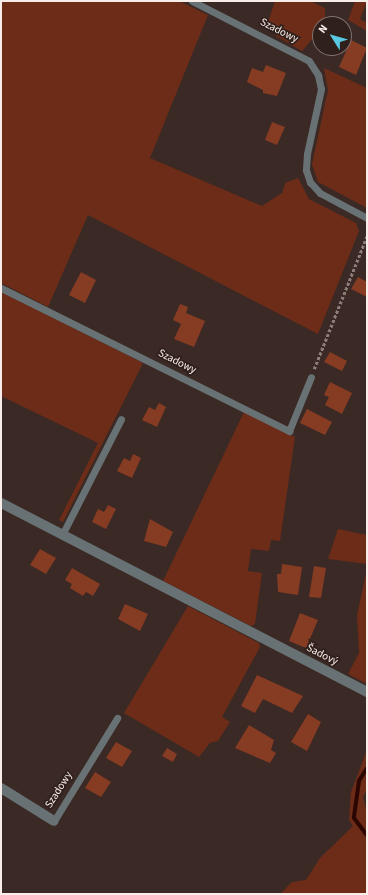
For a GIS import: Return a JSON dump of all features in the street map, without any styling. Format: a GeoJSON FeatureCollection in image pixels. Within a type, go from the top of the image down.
{"type":"FeatureCollection","features":[{"type":"Feature","properties":{"kind":"street"},"geometry":{"type":"LineString","coordinates":[[1,503],[62,535]]}},
{"type":"Feature","properties":{"kind":"street","name":"Šadový"},"geometry":{"type":"LineString","coordinates":[[62,535],[367,692]]}},
{"type":"Feature","properties":{"kind":"street","name":"Szadowy"},"geometry":{"type":"LineString","coordinates":[[1,788],[54,821]]}},
{"type":"Feature","properties":{"kind":"lane","name":"Szadowy"},"geometry":{"type":"LineString","coordinates":[[192,1],[309,61],[318,75],[321,88],[307,154],[306,170],[310,182],[320,193],[367,218]]}},
{"type":"Feature","properties":{"kind":"lane","name":"Szadowy"},"geometry":{"type":"LineString","coordinates":[[1,288],[289,431],[311,377]]}},
{"type":"Feature","properties":{"kind":"lane"},"geometry":{"type":"LineString","coordinates":[[62,535],[121,419]]}},
{"type":"Feature","properties":{"kind":"lane","name":"Szadowy"},"geometry":{"type":"LineString","coordinates":[[54,821],[117,718]]}},
{"type":"Feature","properties":{"kind":"path"},"geometry":{"type":"LineString","coordinates":[[311,377],[367,236]]}},
{"type":"Feature","properties":{"kind":"shaded area"},"geometry":{"type":"Polygon","coordinates":[[[1,1],[179,1],[208,15],[150,158],[262,206],[282,193],[285,183],[298,178],[309,199],[356,223],[359,231],[318,334],[88,215],[48,307],[1,283],[1,1]]]}},
{"type":"Feature","properties":{"kind":"shaded area"},"geometry":{"type":"Polygon","coordinates":[[[275,1],[310,1],[325,8],[325,16],[312,16],[312,39],[302,51],[276,36],[273,25],[268,22],[275,1]]]}},
{"type":"Feature","properties":{"kind":"shaded area"},"geometry":{"type":"Polygon","coordinates":[[[355,1],[367,1],[360,19],[367,23],[367,31],[352,22],[352,16],[349,16],[355,1]]]}},
{"type":"Feature","properties":{"kind":"shaded area"},"geometry":{"type":"Polygon","coordinates":[[[324,68],[367,88],[367,208],[318,182],[312,164],[328,90],[324,68]]]}},
{"type":"Feature","properties":{"kind":"shaded area"},"geometry":{"type":"Polygon","coordinates":[[[1,292],[143,363],[63,522],[59,520],[98,443],[1,396],[1,292]]]}},
{"type":"Feature","properties":{"kind":"shaded area"},"geometry":{"type":"Polygon","coordinates":[[[244,412],[295,437],[280,541],[271,540],[269,551],[251,549],[248,571],[262,573],[255,624],[251,626],[163,581],[244,412]]]}},
{"type":"Feature","properties":{"kind":"shaded area"},"geometry":{"type":"Polygon","coordinates":[[[338,529],[367,535],[367,564],[328,559],[338,529]]]}},
{"type":"Feature","properties":{"kind":"shaded area"},"geometry":{"type":"Polygon","coordinates":[[[367,569],[367,684],[348,674],[359,653],[357,615],[367,569]]]}},
{"type":"Feature","properties":{"kind":"shaded area"},"geometry":{"type":"Polygon","coordinates":[[[188,606],[259,643],[260,647],[222,717],[230,722],[218,741],[210,743],[199,757],[124,713],[188,606]]]}},
{"type":"Feature","properties":{"kind":"shaded area"},"geometry":{"type":"Polygon","coordinates":[[[367,750],[367,789],[363,797],[367,813],[367,894],[280,894],[292,882],[306,880],[320,858],[353,826],[349,820],[351,792],[367,750]]]}},
{"type":"Feature","properties":{"kind":"building"},"geometry":{"type":"Polygon","coordinates":[[[352,40],[367,48],[356,75],[339,67],[344,56],[352,56],[352,40]]]}},
{"type":"Feature","properties":{"kind":"building"},"geometry":{"type":"Polygon","coordinates":[[[266,65],[286,73],[277,96],[263,93],[263,90],[247,82],[252,68],[263,72],[266,65]]]}},
{"type":"Feature","properties":{"kind":"building"},"geometry":{"type":"Polygon","coordinates":[[[272,122],[285,127],[277,145],[265,140],[272,122]]]}},
{"type":"Feature","properties":{"kind":"building"},"geometry":{"type":"Polygon","coordinates":[[[81,272],[96,280],[85,303],[69,295],[81,272]]]}},
{"type":"Feature","properties":{"kind":"building"},"geometry":{"type":"Polygon","coordinates":[[[358,277],[367,282],[367,297],[351,289],[358,277]]]}},
{"type":"Feature","properties":{"kind":"building"},"geometry":{"type":"Polygon","coordinates":[[[180,304],[188,307],[186,313],[205,321],[194,347],[174,339],[181,324],[173,320],[180,304]]]}},
{"type":"Feature","properties":{"kind":"building"},"geometry":{"type":"Polygon","coordinates":[[[330,352],[347,361],[342,371],[324,362],[330,352]]]}},
{"type":"Feature","properties":{"kind":"building"},"geometry":{"type":"Polygon","coordinates":[[[330,382],[352,393],[342,414],[325,405],[329,397],[324,395],[330,382]]]}},
{"type":"Feature","properties":{"kind":"building"},"geometry":{"type":"Polygon","coordinates":[[[159,403],[166,407],[157,427],[142,420],[149,407],[155,410],[159,403]]]}},
{"type":"Feature","properties":{"kind":"building"},"geometry":{"type":"Polygon","coordinates":[[[307,409],[332,422],[325,435],[300,423],[307,409]]]}},
{"type":"Feature","properties":{"kind":"building"},"geometry":{"type":"Polygon","coordinates":[[[133,454],[141,458],[132,478],[117,471],[124,458],[130,461],[133,454]]]}},
{"type":"Feature","properties":{"kind":"building"},"geometry":{"type":"Polygon","coordinates":[[[108,505],[116,509],[106,529],[92,522],[98,509],[104,512],[108,505]]]}},
{"type":"Feature","properties":{"kind":"building"},"geometry":{"type":"Polygon","coordinates":[[[150,519],[173,532],[166,547],[144,541],[150,519]]]}},
{"type":"Feature","properties":{"kind":"building"},"geometry":{"type":"Polygon","coordinates":[[[40,549],[56,558],[46,574],[30,565],[40,549]]]}},
{"type":"Feature","properties":{"kind":"building"},"geometry":{"type":"Polygon","coordinates":[[[282,564],[302,567],[298,595],[278,592],[277,574],[281,574],[282,564]]]}},
{"type":"Feature","properties":{"kind":"building"},"geometry":{"type":"Polygon","coordinates":[[[314,566],[326,568],[321,598],[309,597],[314,566]]]}},
{"type":"Feature","properties":{"kind":"building"},"geometry":{"type":"Polygon","coordinates":[[[72,568],[100,584],[93,596],[86,592],[83,596],[70,588],[72,584],[65,580],[72,568]]]}},
{"type":"Feature","properties":{"kind":"building"},"geometry":{"type":"Polygon","coordinates":[[[125,604],[148,614],[140,631],[118,619],[125,604]]]}},
{"type":"Feature","properties":{"kind":"building"},"geometry":{"type":"Polygon","coordinates":[[[300,613],[318,620],[306,648],[289,641],[300,613]]]}},
{"type":"Feature","properties":{"kind":"building"},"geometry":{"type":"Polygon","coordinates":[[[257,675],[303,696],[292,713],[263,699],[255,713],[241,706],[257,675]]]}},
{"type":"Feature","properties":{"kind":"building"},"geometry":{"type":"Polygon","coordinates":[[[308,714],[321,722],[307,751],[291,742],[308,714]]]}},
{"type":"Feature","properties":{"kind":"building"},"geometry":{"type":"Polygon","coordinates":[[[249,725],[274,740],[271,750],[276,753],[270,763],[235,748],[249,725]]]}},
{"type":"Feature","properties":{"kind":"building"},"geometry":{"type":"Polygon","coordinates":[[[116,742],[132,751],[122,767],[106,758],[116,742]]]}},
{"type":"Feature","properties":{"kind":"building"},"geometry":{"type":"Polygon","coordinates":[[[167,748],[177,754],[173,762],[162,756],[167,748]]]}},
{"type":"Feature","properties":{"kind":"building"},"geometry":{"type":"Polygon","coordinates":[[[95,772],[111,782],[101,797],[85,788],[95,772]]]}},
{"type":"Feature","properties":{"kind":"waterway"},"geometry":{"type":"LineString","coordinates":[[367,768],[359,781],[354,818],[367,835]]}}]}
